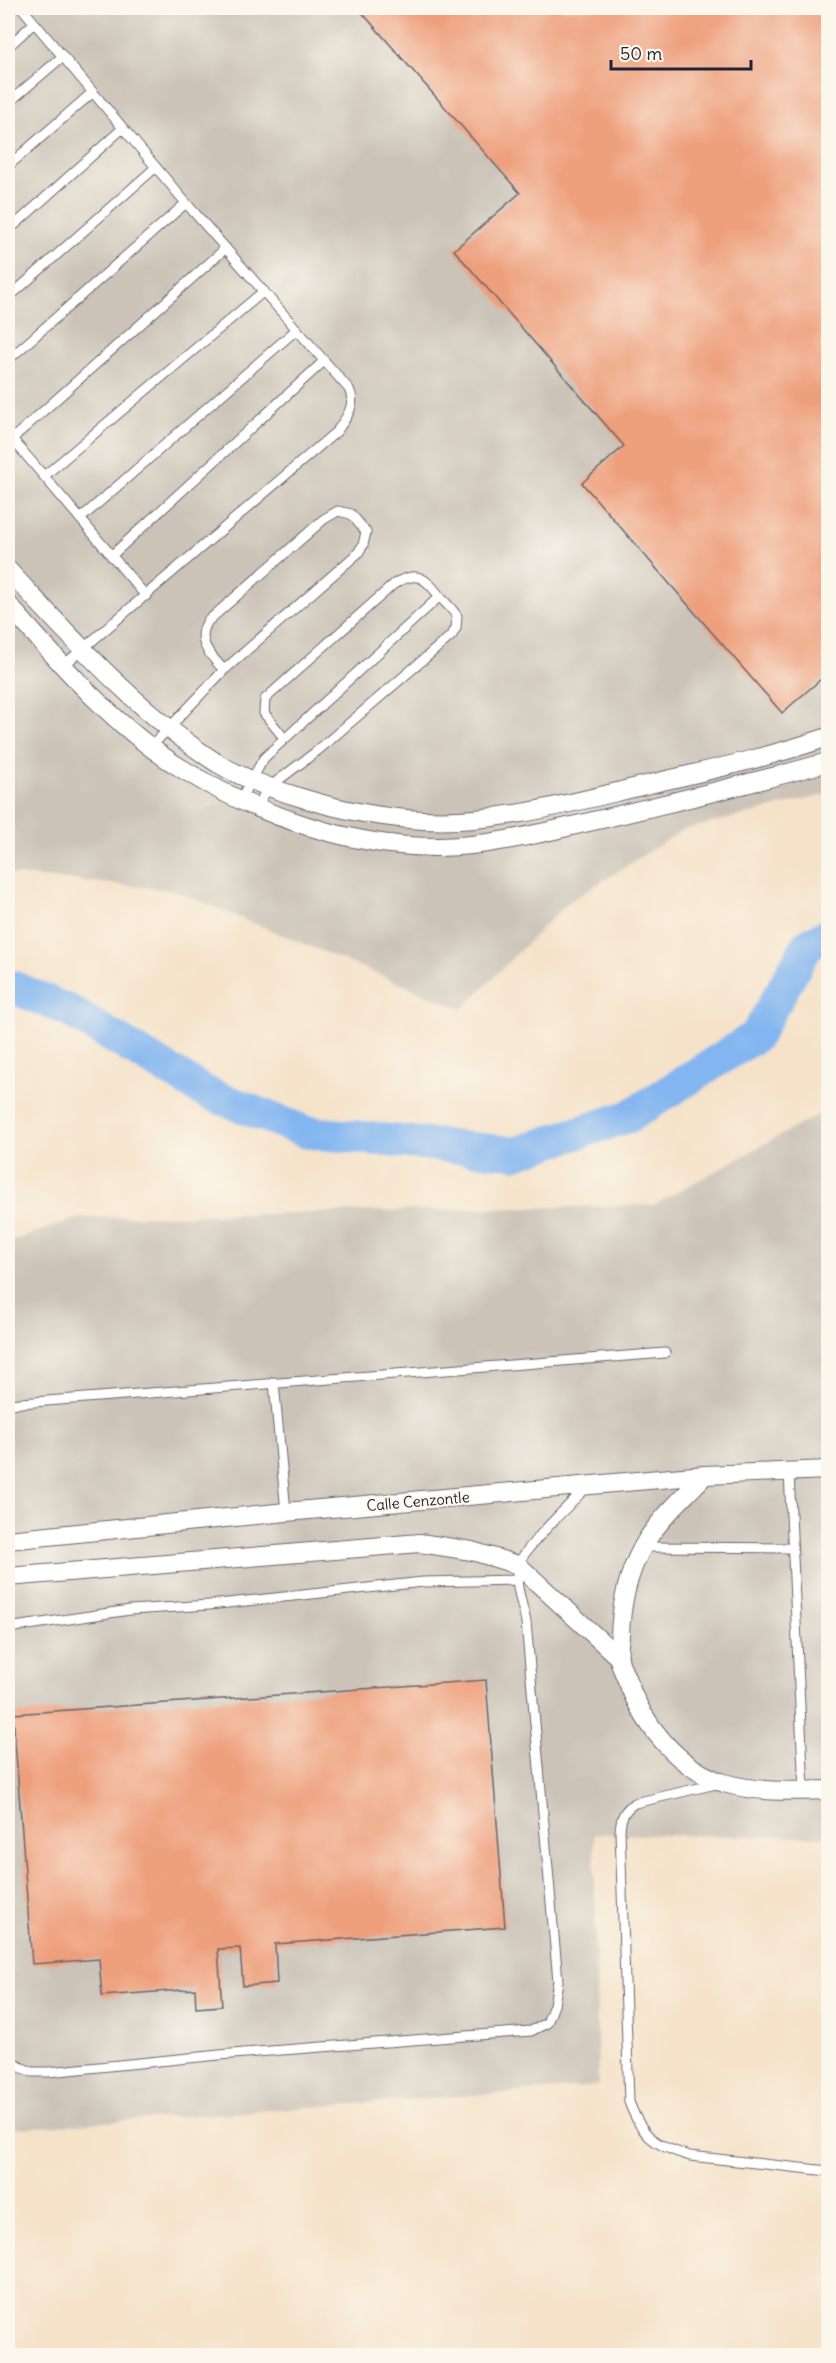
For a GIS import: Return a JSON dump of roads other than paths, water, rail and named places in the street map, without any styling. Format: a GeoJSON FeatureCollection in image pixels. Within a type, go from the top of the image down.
{"type":"FeatureCollection","features":[{"type":"Feature","properties":{"kind":"street"},"geometry":{"type":"LineString","coordinates":[[8,570],[129,696],[167,728],[219,764],[251,780],[268,788],[340,810],[424,820],[478,818],[530,812],[797,748],[828,737]]}},
{"type":"Feature","properties":{"kind":"street"},"geometry":{"type":"LineString","coordinates":[[8,604],[109,711],[151,747],[183,770],[248,804],[312,827],[371,840],[417,846],[450,846],[500,841],[670,803],[828,762]]}},
{"type":"Feature","properties":{"kind":"street","name":"Calle Cenzontle"},"geometry":{"type":"LineString","coordinates":[[8,1540],[286,1512],[705,1475],[828,1470]]}},
{"type":"Feature","properties":{"kind":"street"},"geometry":{"type":"LineString","coordinates":[[705,1475],[659,1524],[642,1547],[624,1592],[619,1658],[632,1695],[646,1719],[670,1750],[696,1770],[724,1782],[760,1790],[828,1790]]}},
{"type":"Feature","properties":{"kind":"street"},"geometry":{"type":"LineString","coordinates":[[8,1577],[420,1543],[472,1551],[518,1573],[619,1658]]}},
{"type":"Feature","properties":{"kind":"lane"},"geometry":{"type":"LineString","coordinates":[[22,8],[186,203],[349,389],[352,397],[349,413],[342,424],[311,455],[64,665]]}},
{"type":"Feature","properties":{"kind":"lane"},"geometry":{"type":"LineString","coordinates":[[8,47],[34,23]]}},
{"type":"Feature","properties":{"kind":"lane"},"geometry":{"type":"LineString","coordinates":[[8,104],[62,57]]}},
{"type":"Feature","properties":{"kind":"lane"},"geometry":{"type":"LineString","coordinates":[[8,166],[93,92]]}},
{"type":"Feature","properties":{"kind":"lane"},"geometry":{"type":"LineString","coordinates":[[8,231],[123,128]]}},
{"type":"Feature","properties":{"kind":"lane"},"geometry":{"type":"LineString","coordinates":[[8,298],[156,167]]}},
{"type":"Feature","properties":{"kind":"lane"},"geometry":{"type":"LineString","coordinates":[[8,360],[186,203]]}},
{"type":"Feature","properties":{"kind":"lane"},"geometry":{"type":"LineString","coordinates":[[146,596],[10,436],[226,248]]}},
{"type":"Feature","properties":{"kind":"lane"},"geometry":{"type":"LineString","coordinates":[[44,476],[264,291]]}},
{"type":"Feature","properties":{"kind":"lane"},"geometry":{"type":"LineString","coordinates":[[80,519],[297,329]]}},
{"type":"Feature","properties":{"kind":"lane"},"geometry":{"type":"LineString","coordinates":[[111,556],[324,361]]}},
{"type":"Feature","properties":{"kind":"lane"},"geometry":{"type":"LineString","coordinates":[[151,747],[224,670],[358,553],[363,545],[366,532],[351,514],[338,511],[324,519],[208,621],[202,635],[203,644],[224,670]]}},
{"type":"Feature","properties":{"kind":"lane"},"geometry":{"type":"LineString","coordinates":[[248,804],[317,751],[452,635],[456,628],[457,616],[426,580],[411,576],[394,584],[273,692],[263,704],[264,713],[284,738]]}},
{"type":"Feature","properties":{"kind":"lane"},"geometry":{"type":"LineString","coordinates":[[248,804],[251,780],[264,758],[440,596]]}},
{"type":"Feature","properties":{"kind":"lane"},"geometry":{"type":"LineString","coordinates":[[8,1404],[665,1353]]}},
{"type":"Feature","properties":{"kind":"lane"},"geometry":{"type":"LineString","coordinates":[[274,1382],[286,1512]]}},
{"type":"Feature","properties":{"kind":"lane"},"geometry":{"type":"LineString","coordinates":[[789,1472],[804,1791]]}},
{"type":"Feature","properties":{"kind":"lane"},"geometry":{"type":"LineString","coordinates":[[8,2058],[32,2072],[60,2071],[219,2055],[531,2031],[547,2023],[554,2005],[558,1981],[526,1622],[518,1573],[534,1543],[587,1486]]}},
{"type":"Feature","properties":{"kind":"lane"},"geometry":{"type":"LineString","coordinates":[[642,1547],[792,1548]]}},
{"type":"Feature","properties":{"kind":"lane"},"geometry":{"type":"LineString","coordinates":[[8,1628],[130,1610],[210,1605],[518,1573]]}},
{"type":"Feature","properties":{"kind":"lane"},"geometry":{"type":"LineString","coordinates":[[724,1782],[635,1803],[623,1814],[620,1830],[629,2102],[636,2121],[646,2136],[676,2152],[690,2156],[828,2171]]}},
{"type":"Feature","properties":{"kind":"waterway"},"geometry":{"type":"LineString","coordinates":[[8,985],[69,1011],[207,1093],[306,1132],[516,1153],[630,1116],[756,1036],[808,944],[828,935]]}}]}
